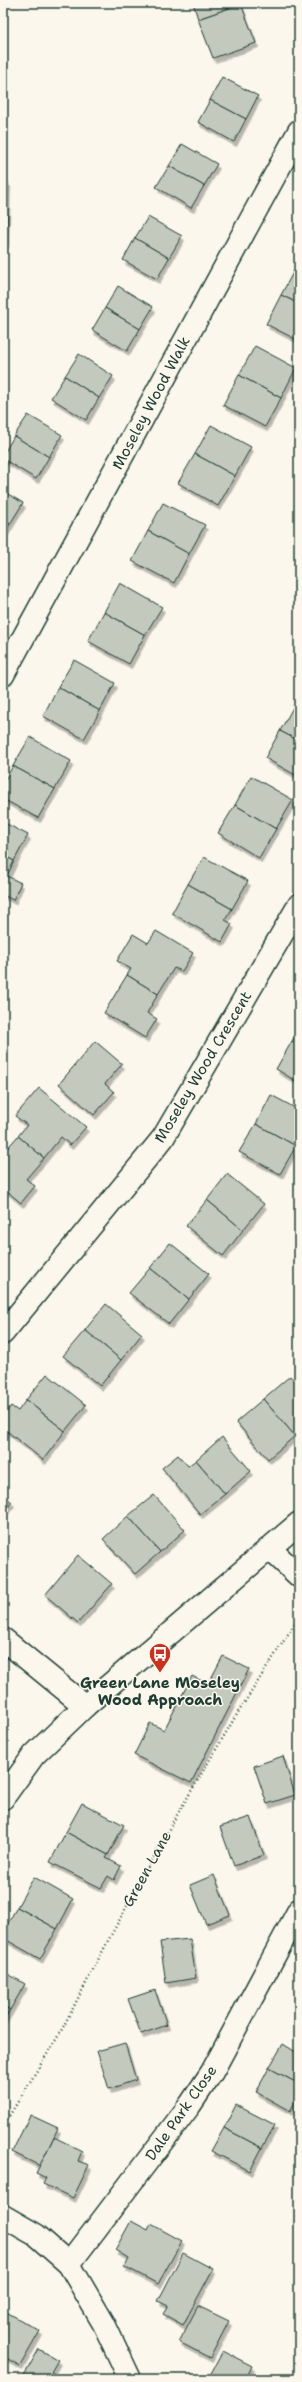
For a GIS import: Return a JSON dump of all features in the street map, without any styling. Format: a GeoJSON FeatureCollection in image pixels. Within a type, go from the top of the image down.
{"type":"FeatureCollection","features":[{"type":"Feature","properties":{"kind":"street","name":"Moseley Wood Walk"},"geometry":{"type":"LineString","coordinates":[[3,675],[299,131]]}},
{"type":"Feature","properties":{"kind":"street","name":"Moseley Wood Crescent"},"geometry":{"type":"LineString","coordinates":[[3,1333],[163,1138],[299,904]]}},
{"type":"Feature","properties":{"kind":"street"},"geometry":{"type":"LineString","coordinates":[[3,1798],[34,1755],[85,1706],[299,1523]]}},
{"type":"Feature","properties":{"kind":"street"},"geometry":{"type":"LineString","coordinates":[[270,1549],[299,1576]]}},
{"type":"Feature","properties":{"kind":"street"},"geometry":{"type":"LineString","coordinates":[[3,1639],[85,1706]]}},
{"type":"Feature","properties":{"kind":"street","name":"Dale Park Close"},"geometry":{"type":"LineString","coordinates":[[68,2264],[190,2105],[212,2072],[299,1910]]}},
{"type":"Feature","properties":{"kind":"street"},"geometry":{"type":"LineString","coordinates":[[3,2216],[36,2235],[68,2264],[104,2324],[130,2379]]}},
{"type":"Feature","properties":{"kind":"path","name":"Green Lane"},"geometry":{"type":"LineString","coordinates":[[3,2126],[60,2033],[108,1939],[178,1814],[234,1719],[299,1617]]}},
{"type":"Feature","properties":{"kind":"building"},"geometry":{"type":"Polygon","coordinates":[[[193,3],[241,3],[241,4],[198,19],[193,3]]]}},
{"type":"Feature","properties":{"kind":"building"},"geometry":{"type":"Polygon","coordinates":[[[241,4],[256,43],[213,58],[198,19],[241,4]]]}},
{"type":"Feature","properties":{"kind":"building"},"geometry":{"type":"Polygon","coordinates":[[[222,77],[258,96],[246,119],[210,100],[222,77]]]}},
{"type":"Feature","properties":{"kind":"building"},"geometry":{"type":"Polygon","coordinates":[[[210,100],[246,119],[234,142],[198,122],[210,100]]]}},
{"type":"Feature","properties":{"kind":"building"},"geometry":{"type":"Polygon","coordinates":[[[182,144],[217,164],[204,186],[169,166],[182,144]]]}},
{"type":"Feature","properties":{"kind":"building"},"geometry":{"type":"Polygon","coordinates":[[[169,166],[204,186],[191,208],[156,187],[169,166]]]}},
{"type":"Feature","properties":{"kind":"building"},"geometry":{"type":"Polygon","coordinates":[[[3,182],[8,182],[7,213],[3,213],[3,182]]]}},
{"type":"Feature","properties":{"kind":"building"},"geometry":{"type":"Polygon","coordinates":[[[3,213],[7,213],[6,243],[3,243],[3,213]]]}},
{"type":"Feature","properties":{"kind":"building"},"geometry":{"type":"Polygon","coordinates":[[[148,217],[182,236],[169,258],[135,238],[148,217]]]}},
{"type":"Feature","properties":{"kind":"building"},"geometry":{"type":"Polygon","coordinates":[[[135,238],[169,258],[157,279],[123,260],[135,238]]]}},
{"type":"Feature","properties":{"kind":"building"},"geometry":{"type":"Polygon","coordinates":[[[297,265],[299,266],[299,304],[281,295],[297,265]]]}},
{"type":"Feature","properties":{"kind":"building"},"geometry":{"type":"Polygon","coordinates":[[[118,286],[153,307],[140,329],[105,308],[118,286]]]}},
{"type":"Feature","properties":{"kind":"building"},"geometry":{"type":"Polygon","coordinates":[[[281,295],[299,304],[299,341],[266,324],[281,295]]]}},
{"type":"Feature","properties":{"kind":"building"},"geometry":{"type":"Polygon","coordinates":[[[105,308],[140,329],[127,351],[92,330],[105,308]]]}},
{"type":"Feature","properties":{"kind":"building"},"geometry":{"type":"Polygon","coordinates":[[[255,346],[296,368],[281,398],[239,375],[255,346]]]}},
{"type":"Feature","properties":{"kind":"building"},"geometry":{"type":"Polygon","coordinates":[[[79,354],[113,376],[99,398],[65,376],[79,354]]]}},
{"type":"Feature","properties":{"kind":"building"},"geometry":{"type":"Polygon","coordinates":[[[239,375],[281,398],[265,427],[223,405],[239,375]]]}},
{"type":"Feature","properties":{"kind":"building"},"geometry":{"type":"Polygon","coordinates":[[[65,376],[99,398],[86,420],[51,398],[65,376]]]}},
{"type":"Feature","properties":{"kind":"building"},"geometry":{"type":"Polygon","coordinates":[[[28,415],[62,435],[49,457],[14,436],[28,415]]]}},
{"type":"Feature","properties":{"kind":"building"},"geometry":{"type":"Polygon","coordinates":[[[211,425],[251,447],[235,476],[195,454],[211,425]]]}},
{"type":"Feature","properties":{"kind":"building"},"geometry":{"type":"Polygon","coordinates":[[[14,436],[49,457],[36,479],[3,459],[3,455],[14,436]]]}},
{"type":"Feature","properties":{"kind":"building"},"geometry":{"type":"Polygon","coordinates":[[[195,454],[235,476],[218,506],[178,483],[195,454]]]}},
{"type":"Feature","properties":{"kind":"building"},"geometry":{"type":"Polygon","coordinates":[[[3,491],[23,503],[10,524],[3,519],[3,491]]]}},
{"type":"Feature","properties":{"kind":"building"},"geometry":{"type":"Polygon","coordinates":[[[163,503],[205,525],[189,554],[148,531],[163,503]]]}},
{"type":"Feature","properties":{"kind":"building"},"geometry":{"type":"Polygon","coordinates":[[[3,519],[10,524],[3,536],[3,519]]]}},
{"type":"Feature","properties":{"kind":"building"},"geometry":{"type":"Polygon","coordinates":[[[148,531],[189,554],[174,583],[132,561],[148,531]]]}},
{"type":"Feature","properties":{"kind":"building"},"geometry":{"type":"Polygon","coordinates":[[[120,583],[162,607],[145,635],[104,612],[120,583]]]}},
{"type":"Feature","properties":{"kind":"building"},"geometry":{"type":"Polygon","coordinates":[[[104,612],[145,635],[129,664],[88,641],[104,612]]]}},
{"type":"Feature","properties":{"kind":"building"},"geometry":{"type":"Polygon","coordinates":[[[74,660],[115,683],[100,711],[58,687],[74,660]]]}},
{"type":"Feature","properties":{"kind":"building"},"geometry":{"type":"Polygon","coordinates":[[[58,687],[100,711],[84,739],[43,716],[58,687]]]}},
{"type":"Feature","properties":{"kind":"building"},"geometry":{"type":"Polygon","coordinates":[[[296,702],[299,704],[299,741],[280,731],[296,702]]]}},
{"type":"Feature","properties":{"kind":"building"},"geometry":{"type":"Polygon","coordinates":[[[280,731],[299,741],[299,777],[265,758],[280,731]]]}},
{"type":"Feature","properties":{"kind":"building"},"geometry":{"type":"Polygon","coordinates":[[[30,737],[71,761],[55,789],[13,766],[30,737]]]}},
{"type":"Feature","properties":{"kind":"building"},"geometry":{"type":"Polygon","coordinates":[[[13,766],[55,789],[38,818],[3,799],[3,783],[13,766]]]}},
{"type":"Feature","properties":{"kind":"building"},"geometry":{"type":"Polygon","coordinates":[[[251,776],[293,800],[276,829],[235,805],[251,776]]]}},
{"type":"Feature","properties":{"kind":"building"},"geometry":{"type":"Polygon","coordinates":[[[235,805],[276,829],[259,858],[218,833],[235,805]]]}},
{"type":"Feature","properties":{"kind":"building"},"geometry":{"type":"Polygon","coordinates":[[[3,822],[28,835],[14,861],[3,855],[3,822]]]}},
{"type":"Feature","properties":{"kind":"building"},"geometry":{"type":"Polygon","coordinates":[[[3,855],[14,861],[7,876],[21,883],[13,900],[3,895],[3,855]]]}},
{"type":"Feature","properties":{"kind":"building"},"geometry":{"type":"Polygon","coordinates":[[[204,857],[248,881],[232,909],[188,884],[204,857]]]}},
{"type":"Feature","properties":{"kind":"building"},"geometry":{"type":"Polygon","coordinates":[[[188,884],[232,909],[225,920],[232,924],[222,942],[172,913],[188,884]]]}},
{"type":"Feature","properties":{"kind":"building"},"geometry":{"type":"Polygon","coordinates":[[[156,931],[193,953],[182,971],[174,968],[158,994],[127,975],[131,969],[117,961],[133,934],[148,943],[156,931]]]}},
{"type":"Feature","properties":{"kind":"building"},"geometry":{"type":"Polygon","coordinates":[[[127,975],[158,994],[147,1013],[157,1019],[145,1038],[104,1013],[127,975]]]}},
{"type":"Feature","properties":{"kind":"building"},"geometry":{"type":"Polygon","coordinates":[[[299,1030],[299,1045],[292,1041],[299,1030]]]}},
{"type":"Feature","properties":{"kind":"building"},"geometry":{"type":"Polygon","coordinates":[[[95,1041],[122,1064],[105,1084],[114,1092],[94,1115],[59,1084],[95,1041]]]}},
{"type":"Feature","properties":{"kind":"building"},"geometry":{"type":"Polygon","coordinates":[[[292,1041],[299,1045],[299,1083],[276,1069],[292,1041]]]}},
{"type":"Feature","properties":{"kind":"building"},"geometry":{"type":"Polygon","coordinates":[[[39,1088],[86,1127],[70,1145],[61,1137],[44,1158],[18,1136],[27,1125],[15,1116],[39,1088]]]}},
{"type":"Feature","properties":{"kind":"building"},"geometry":{"type":"Polygon","coordinates":[[[271,1095],[299,1110],[299,1140],[296,1146],[256,1124],[271,1095]]]}},
{"type":"Feature","properties":{"kind":"building"},"geometry":{"type":"Polygon","coordinates":[[[256,1124],[296,1146],[280,1174],[239,1152],[256,1124]]]}},
{"type":"Feature","properties":{"kind":"building"},"geometry":{"type":"Polygon","coordinates":[[[18,1136],[44,1158],[26,1179],[35,1186],[21,1203],[3,1188],[3,1153],[18,1136]]]}},
{"type":"Feature","properties":{"kind":"building"},"geometry":{"type":"Polygon","coordinates":[[[227,1174],[264,1204],[243,1230],[207,1200],[227,1174]]]}},
{"type":"Feature","properties":{"kind":"building"},"geometry":{"type":"Polygon","coordinates":[[[207,1200],[243,1230],[223,1256],[186,1226],[207,1200]]]}},
{"type":"Feature","properties":{"kind":"building"},"geometry":{"type":"Polygon","coordinates":[[[170,1243],[209,1274],[189,1299],[150,1268],[170,1243]]]}},
{"type":"Feature","properties":{"kind":"building"},"geometry":{"type":"Polygon","coordinates":[[[150,1268],[189,1299],[169,1324],[129,1293],[150,1268]]]}},
{"type":"Feature","properties":{"kind":"building"},"geometry":{"type":"Polygon","coordinates":[[[106,1304],[142,1334],[121,1360],[85,1330],[106,1304]]]}},
{"type":"Feature","properties":{"kind":"building"},"geometry":{"type":"Polygon","coordinates":[[[85,1330],[121,1360],[100,1386],[63,1356],[85,1330]]]}},
{"type":"Feature","properties":{"kind":"building"},"geometry":{"type":"Polygon","coordinates":[[[47,1374],[86,1405],[65,1431],[26,1400],[47,1374]]]}},
{"type":"Feature","properties":{"kind":"building"},"geometry":{"type":"Polygon","coordinates":[[[290,1376],[299,1386],[299,1432],[295,1436],[263,1399],[290,1376]]]}},
{"type":"Feature","properties":{"kind":"building"},"geometry":{"type":"Polygon","coordinates":[[[263,1399],[295,1436],[268,1459],[236,1422],[263,1399]]]}},
{"type":"Feature","properties":{"kind":"building"},"geometry":{"type":"Polygon","coordinates":[[[26,1400],[65,1431],[43,1460],[3,1428],[3,1416],[11,1406],[18,1411],[26,1400]]]}},
{"type":"Feature","properties":{"kind":"building"},"geometry":{"type":"Polygon","coordinates":[[[222,1437],[251,1471],[225,1494],[196,1460],[222,1437]]]}},
{"type":"Feature","properties":{"kind":"building"},"geometry":{"type":"Polygon","coordinates":[[[178,1455],[188,1466],[196,1460],[225,1494],[200,1514],[162,1468],[178,1455]]]}},
{"type":"Feature","properties":{"kind":"building"},"geometry":{"type":"Polygon","coordinates":[[[3,1495],[12,1502],[3,1513],[3,1495]]]}},
{"type":"Feature","properties":{"kind":"building"},"geometry":{"type":"Polygon","coordinates":[[[154,1495],[185,1530],[160,1552],[128,1516],[154,1495]]]}},
{"type":"Feature","properties":{"kind":"building"},"geometry":{"type":"Polygon","coordinates":[[[128,1516],[160,1552],[135,1574],[103,1539],[128,1516]]]}},
{"type":"Feature","properties":{"kind":"building"},"geometry":{"type":"Polygon","coordinates":[[[78,1555],[112,1584],[78,1623],[45,1595],[78,1555]]]}},
{"type":"Feature","properties":{"kind":"building"},"geometry":{"type":"Polygon","coordinates":[[[223,1656],[249,1669],[191,1783],[134,1755],[150,1723],[164,1730],[192,1676],[208,1684],[223,1656]]]}},
{"type":"Feature","properties":{"kind":"building"},"geometry":{"type":"Polygon","coordinates":[[[283,1756],[295,1795],[267,1804],[254,1766],[283,1756]]]}},
{"type":"Feature","properties":{"kind":"building"},"geometry":{"type":"Polygon","coordinates":[[[82,1803],[124,1825],[108,1855],[66,1832],[82,1803]]]}},
{"type":"Feature","properties":{"kind":"building"},"geometry":{"type":"Polygon","coordinates":[[[250,1817],[264,1855],[234,1866],[220,1827],[250,1817]]]}},
{"type":"Feature","properties":{"kind":"building"},"geometry":{"type":"Polygon","coordinates":[[[66,1832],[108,1855],[106,1858],[121,1866],[114,1880],[108,1876],[101,1888],[50,1862],[66,1832]]]}},
{"type":"Feature","properties":{"kind":"building"},"geometry":{"type":"Polygon","coordinates":[[[214,1875],[230,1915],[206,1924],[190,1885],[214,1875]]]}},
{"type":"Feature","properties":{"kind":"building"},"geometry":{"type":"Polygon","coordinates":[[[34,1877],[73,1899],[57,1929],[17,1907],[34,1877]]]}},
{"type":"Feature","properties":{"kind":"building"},"geometry":{"type":"Polygon","coordinates":[[[17,1907],[57,1929],[40,1959],[3,1938],[3,1932],[17,1907]]]}},
{"type":"Feature","properties":{"kind":"building"},"geometry":{"type":"Polygon","coordinates":[[[190,1939],[196,1978],[166,1983],[160,1942],[190,1939]]]}},
{"type":"Feature","properties":{"kind":"building"},"geometry":{"type":"Polygon","coordinates":[[[3,1971],[25,1984],[10,2010],[3,2006],[3,1971]]]}},
{"type":"Feature","properties":{"kind":"building"},"geometry":{"type":"Polygon","coordinates":[[[155,1990],[167,2025],[141,2034],[128,1999],[155,1990]]]}},
{"type":"Feature","properties":{"kind":"building"},"geometry":{"type":"Polygon","coordinates":[[[3,2006],[10,2010],[3,2021],[3,2006]]]}},
{"type":"Feature","properties":{"kind":"building"},"geometry":{"type":"Polygon","coordinates":[[[125,2043],[136,2080],[109,2089],[97,2051],[125,2043]]]}},
{"type":"Feature","properties":{"kind":"building"},"geometry":{"type":"Polygon","coordinates":[[[283,2044],[299,2054],[299,2084],[269,2068],[283,2044]]]}},
{"type":"Feature","properties":{"kind":"building"},"geometry":{"type":"Polygon","coordinates":[[[269,2068],[299,2084],[299,2095],[290,2111],[256,2092],[269,2068]]]}},
{"type":"Feature","properties":{"kind":"building"},"geometry":{"type":"Polygon","coordinates":[[[236,2105],[275,2125],[262,2148],[224,2128],[236,2105]]]}},
{"type":"Feature","properties":{"kind":"building"},"geometry":{"type":"Polygon","coordinates":[[[30,2115],[58,2128],[40,2166],[12,2152],[30,2115]]]}},
{"type":"Feature","properties":{"kind":"building"},"geometry":{"type":"Polygon","coordinates":[[[224,2128],[262,2148],[250,2171],[211,2151],[224,2128]]]}},
{"type":"Feature","properties":{"kind":"building"},"geometry":{"type":"Polygon","coordinates":[[[54,2137],[82,2151],[78,2161],[89,2165],[73,2198],[43,2184],[46,2178],[36,2173],[54,2137]]]}},
{"type":"Feature","properties":{"kind":"building"},"geometry":{"type":"Polygon","coordinates":[[[131,2221],[148,2230],[151,2224],[182,2241],[158,2284],[124,2266],[128,2258],[115,2250],[131,2221]]]}},
{"type":"Feature","properties":{"kind":"building"},"geometry":{"type":"Polygon","coordinates":[[[183,2253],[213,2269],[183,2325],[163,2314],[168,2306],[158,2301],[183,2253]]]}},
{"type":"Feature","properties":{"kind":"building"},"geometry":{"type":"Polygon","coordinates":[[[198,2306],[229,2321],[210,2358],[179,2342],[198,2306]]]}},
{"type":"Feature","properties":{"kind":"building"},"geometry":{"type":"Polygon","coordinates":[[[3,2310],[40,2331],[20,2366],[3,2356],[3,2310]]]}},
{"type":"Feature","properties":{"kind":"building"},"geometry":{"type":"Polygon","coordinates":[[[39,2349],[58,2360],[51,2372],[63,2379],[22,2379],[39,2349]]]}},
{"type":"Feature","properties":{"kind":"building"},"geometry":{"type":"Polygon","coordinates":[[[223,2351],[252,2366],[246,2379],[208,2379],[223,2351]]]}},
{"type":"Feature","properties":{"kind":"place","name":"Green Lane Moseley Wood Approach"},"geometry":{"type":"Point","coordinates":[160,1674]}}]}
